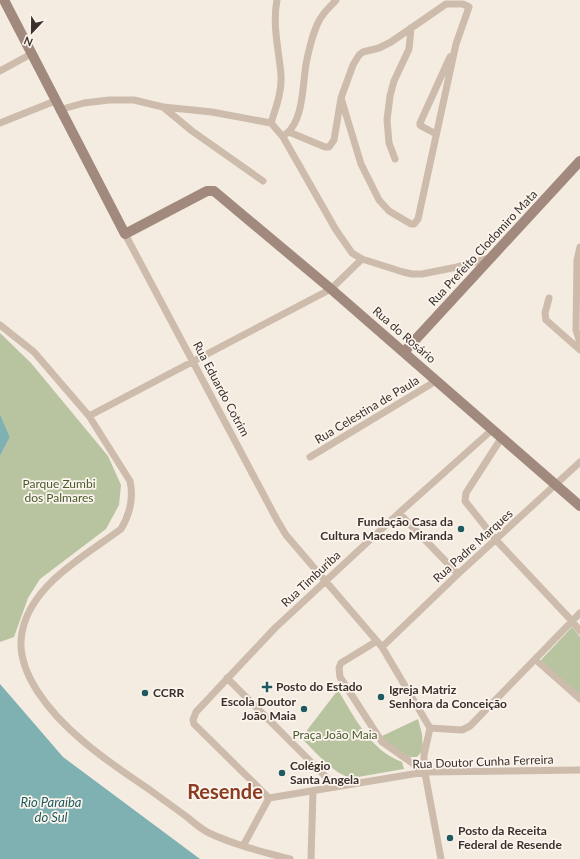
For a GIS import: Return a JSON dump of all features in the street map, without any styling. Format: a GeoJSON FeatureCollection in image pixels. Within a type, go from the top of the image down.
{"type":"FeatureCollection","features":[{"type":"Feature","properties":{"kind":"street","name":"Rua Eduardo Cotrim"},"geometry":{"type":"LineString","coordinates":[[4,0],[124,234],[286,536],[380,644],[430,728]]}},
{"type":"Feature","properties":{"kind":"street"},"geometry":{"type":"LineString","coordinates":[[271,124],[280,92],[281,75],[275,23],[277,0]]}},
{"type":"Feature","properties":{"kind":"street"},"geometry":{"type":"LineString","coordinates":[[283,137],[293,126],[299,112],[307,59],[317,25],[322,16],[336,0]]}},
{"type":"Feature","properties":{"kind":"street"},"geometry":{"type":"LineString","coordinates":[[289,132],[325,147],[329,147],[334,140],[341,98],[353,65],[359,55],[363,52],[379,48],[411,28],[446,2],[465,4],[469,7],[456,44],[421,119],[420,125],[436,134]]}},
{"type":"Feature","properties":{"kind":"street"},"geometry":{"type":"LineString","coordinates":[[396,159],[389,143],[387,120],[390,96],[394,81],[409,49],[411,28]]}},
{"type":"Feature","properties":{"kind":"street"},"geometry":{"type":"LineString","coordinates":[[341,98],[361,164],[379,200],[384,207],[393,214],[411,224],[416,222],[456,44]]}},
{"type":"Feature","properties":{"kind":"street"},"geometry":{"type":"LineString","coordinates":[[0,71],[31,54]]}},
{"type":"Feature","properties":{"kind":"street"},"geometry":{"type":"LineString","coordinates":[[0,123],[57,105],[109,100],[134,100],[163,107],[212,112],[271,124],[283,137],[348,250],[352,253],[362,259],[403,272],[422,274],[490,258]]}},
{"type":"Feature","properties":{"kind":"street"},"geometry":{"type":"LineString","coordinates":[[163,107],[192,131],[263,181]]}},
{"type":"Feature","properties":{"kind":"street","name":"Rua Prefeito Clodomiro Mata"},"geometry":{"type":"LineString","coordinates":[[404,352],[580,161]]}},
{"type":"Feature","properties":{"kind":"street","name":"Rua do Rosário"},"geometry":{"type":"LineString","coordinates":[[124,234],[207,191],[218,194],[331,289],[580,506]]}},
{"type":"Feature","properties":{"kind":"street"},"geometry":{"type":"LineString","coordinates":[[580,247],[577,260],[576,330],[580,343]]}},
{"type":"Feature","properties":{"kind":"street"},"geometry":{"type":"LineString","coordinates":[[89,416],[331,289],[362,259]]}},
{"type":"Feature","properties":{"kind":"street"},"geometry":{"type":"LineString","coordinates":[[549,298],[545,313],[546,320],[580,350]]}},
{"type":"Feature","properties":{"kind":"street"},"geometry":{"type":"LineString","coordinates":[[0,325],[34,352],[89,416],[130,482],[132,492],[132,503],[127,519],[121,530],[60,575],[39,596],[29,611],[22,628],[20,640],[22,656],[30,680],[64,723],[84,742],[204,829],[243,846],[290,859]]}},
{"type":"Feature","properties":{"kind":"street","name":"Rua Celestina de Paula"},"geometry":{"type":"LineString","coordinates":[[310,457],[436,381]]}},
{"type":"Feature","properties":{"kind":"street","name":"Rua Timburiba"},"geometry":{"type":"LineString","coordinates":[[269,798],[194,724],[193,720],[196,712],[275,628],[399,513],[493,429]]}},
{"type":"Feature","properties":{"kind":"street"},"geometry":{"type":"LineString","coordinates":[[502,437],[464,497],[468,506],[496,540],[580,631]]}},
{"type":"Feature","properties":{"kind":"street","name":"Rua Padre Marques"},"geometry":{"type":"LineString","coordinates":[[425,772],[398,755],[382,742],[342,680],[339,672],[341,662],[380,644],[580,462]]}},
{"type":"Feature","properties":{"kind":"street"},"geometry":{"type":"LineString","coordinates":[[399,513],[458,574]]}},
{"type":"Feature","properties":{"kind":"street"},"geometry":{"type":"LineString","coordinates":[[441,859],[424,768],[424,755],[430,728],[466,729],[536,660],[580,613]]}},
{"type":"Feature","properties":{"kind":"street"},"geometry":{"type":"LineString","coordinates":[[536,660],[580,699]]}},
{"type":"Feature","properties":{"kind":"street"},"geometry":{"type":"LineString","coordinates":[[227,678],[336,787]]}},
{"type":"Feature","properties":{"kind":"street","name":"Rua Doutor Cunha Ferreira"},"geometry":{"type":"LineString","coordinates":[[269,798],[425,772],[580,770]]}},
{"type":"Feature","properties":{"kind":"street"},"geometry":{"type":"LineString","coordinates":[[311,859],[313,791]]}},
{"type":"Feature","properties":{"kind":"street"},"geometry":{"type":"LineString","coordinates":[[243,846],[269,798]]}},
{"type":"Feature","properties":{"kind":"green space","name":"Parque Zumbi dos Palmares"},"geometry":{"type":"Polygon","coordinates":[[[0,333],[31,363],[108,456],[121,485],[119,505],[106,529],[40,579],[28,598],[14,637],[0,642],[0,456],[10,437],[0,414],[0,333]]]}},
{"type":"Feature","properties":{"kind":"green space"},"geometry":{"type":"Polygon","coordinates":[[[572,627],[580,637],[580,695],[540,661],[572,627]]]}},
{"type":"Feature","properties":{"kind":"green space","name":"Praça João Maia"},"geometry":{"type":"Polygon","coordinates":[[[338,690],[364,732],[381,750],[402,762],[404,769],[352,778],[345,776],[319,756],[301,738],[338,690]]]}},
{"type":"Feature","properties":{"kind":"green space"},"geometry":{"type":"Polygon","coordinates":[[[418,719],[422,734],[423,750],[417,757],[409,757],[384,740],[382,736],[418,719]]]}},
{"type":"Feature","properties":{"kind":"water"},"geometry":{"type":"Polygon","coordinates":[[[0,414],[10,437],[0,456],[0,414]]]}},
{"type":"Feature","properties":{"kind":"water","name":"Rio Paraíba do Sul"},"geometry":{"type":"Polygon","coordinates":[[[0,684],[63,757],[200,859],[0,859],[0,684]]]}},
{"type":"Feature","properties":{"kind":"place","name":"Fundação Casa da Cultura Macedo Miranda"},"geometry":{"type":"Point","coordinates":[461,529]}},
{"type":"Feature","properties":{"kind":"place","name":"Posto do Estado"},"geometry":{"type":"Point","coordinates":[267,687]}},
{"type":"Feature","properties":{"kind":"place","name":"CCRR"},"geometry":{"type":"Point","coordinates":[145,693]}},
{"type":"Feature","properties":{"kind":"place","name":"Igreja Matriz Senhora da Conceição"},"geometry":{"type":"Point","coordinates":[381,697]}},
{"type":"Feature","properties":{"kind":"place","name":"Escola Doutor João Maia"},"geometry":{"type":"Point","coordinates":[304,709]}},
{"type":"Feature","properties":{"kind":"place","name":"Colégio Santa Angela"},"geometry":{"type":"Point","coordinates":[282,773]}},
{"type":"Feature","properties":{"kind":"place","name":"Posto da Receita Federal de Resende"},"geometry":{"type":"Point","coordinates":[450,838]}},
{"type":"Feature","properties":{"kind":"district","name":"Resende"},"geometry":{"type":"Point","coordinates":[225,792]}}]}
